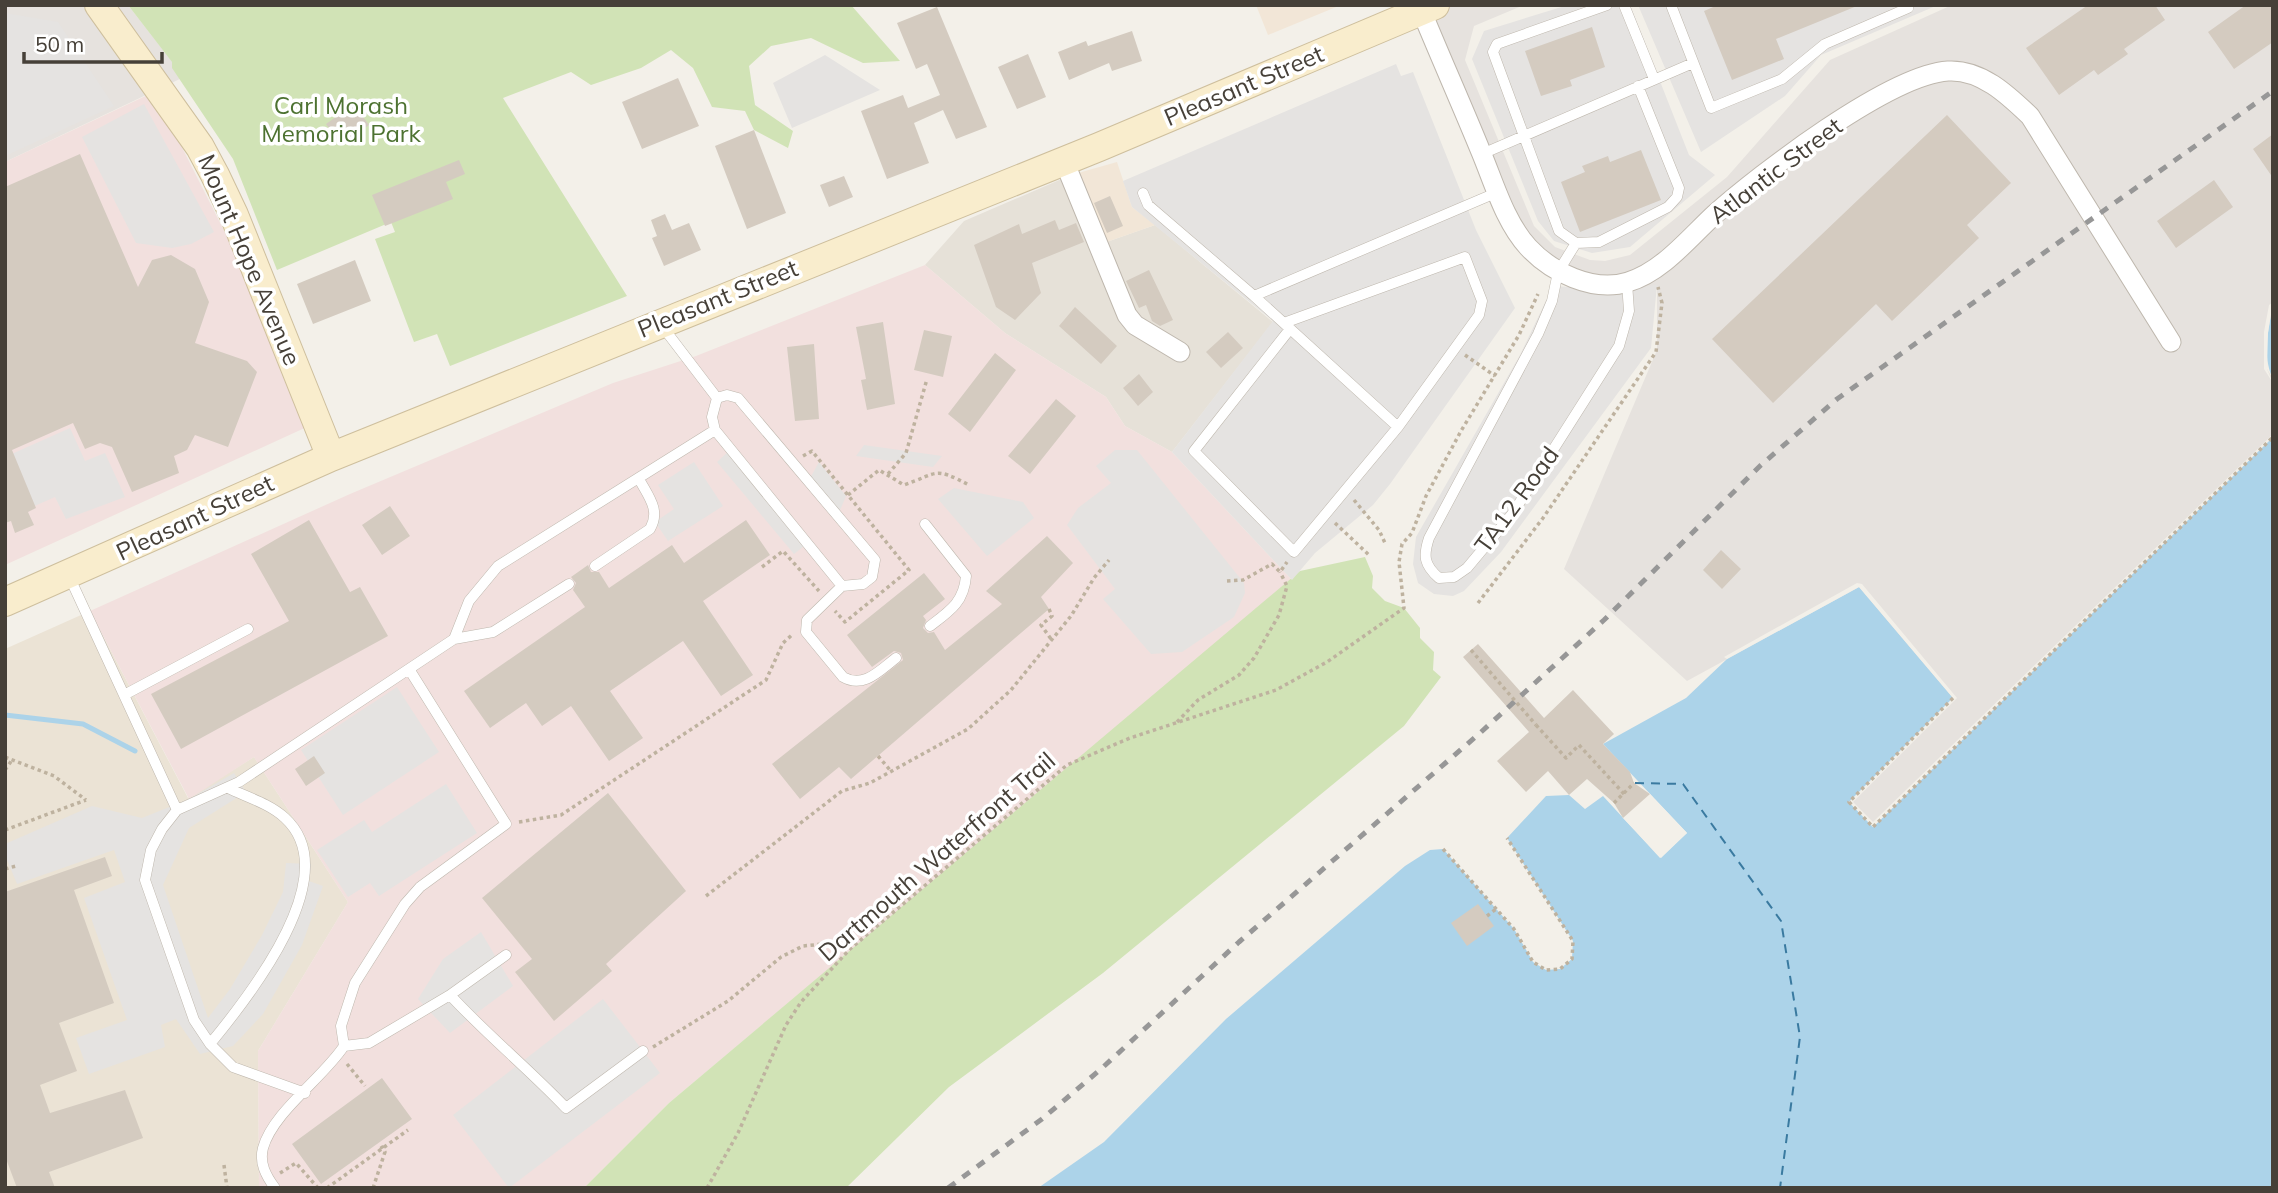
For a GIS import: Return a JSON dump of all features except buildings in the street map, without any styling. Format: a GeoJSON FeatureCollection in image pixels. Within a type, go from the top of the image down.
{"type":"FeatureCollection","features":[{"type":"Feature","properties":{"kind":"main road","name":"Mount Hope Avenue"},"geometry":{"type":"LineString","coordinates":[[99,5],[200,147],[215,175],[239,227],[331,457]]}},
{"type":"Feature","properties":{"kind":"main road","name":"Pleasant Street"},"geometry":{"type":"LineString","coordinates":[[5,603],[331,457],[1064,160],[1425,7]]}},
{"type":"Feature","properties":{"kind":"street","name":"Atlantic Street"},"geometry":{"type":"LineString","coordinates":[[1425,7],[1498,192],[1526,245],[1553,268],[1591,283],[1627,283],[1653,271],[1735,197],[1831,127],[1916,79],[1949,71],[1968,74],[2001,88],[2030,116],[2171,342]]}},
{"type":"Feature","properties":{"kind":"street"},"geometry":{"type":"LineString","coordinates":[[1064,160],[1127,315],[1135,325],[1180,352]]}},
{"type":"Feature","properties":{"kind":"lane"},"geometry":{"type":"LineString","coordinates":[[1607,5],[1497,44],[1493,52],[1559,231],[1576,243],[1599,242],[1668,207],[1677,197],[1679,188],[1638,86]]}},
{"type":"Feature","properties":{"kind":"lane"},"geometry":{"type":"LineString","coordinates":[[1624,5],[1654,79]]}},
{"type":"Feature","properties":{"kind":"lane"},"geometry":{"type":"LineString","coordinates":[[1671,5],[1711,108],[1782,79],[1825,44],[1908,8],[1907,5]]}},
{"type":"Feature","properties":{"kind":"lane"},"geometry":{"type":"LineString","coordinates":[[1482,154],[1693,63]]}},
{"type":"Feature","properties":{"kind":"lane"},"geometry":{"type":"LineString","coordinates":[[1254,296],[1498,192]]}},
{"type":"Feature","properties":{"kind":"lane"},"geometry":{"type":"LineString","coordinates":[[1143,193],[1148,205],[1254,296],[1398,427]]}},
{"type":"Feature","properties":{"kind":"lane"},"geometry":{"type":"LineString","coordinates":[[1553,268],[1576,243]]}},
{"type":"Feature","properties":{"kind":"lane"},"geometry":{"type":"LineString","coordinates":[[1465,257],[1482,301],[1479,315],[1456,348],[1398,427],[1294,552],[1194,451],[1287,326],[1465,257]]}},
{"type":"Feature","properties":{"kind":"lane","name":"TA12 Road"},"geometry":{"type":"LineString","coordinates":[[1553,268],[1552,301],[1538,334],[1429,538],[1424,555],[1428,569],[1439,578],[1454,578],[1467,568],[1513,513],[1619,346],[1629,312],[1627,283]]}},
{"type":"Feature","properties":{"kind":"lane"},"geometry":{"type":"LineString","coordinates":[[659,322],[717,398]]}},
{"type":"Feature","properties":{"kind":"lane"},"geometry":{"type":"LineString","coordinates":[[717,398],[727,395],[738,398],[875,560],[872,577],[863,584],[842,586],[807,620],[806,632],[843,677],[851,682],[861,682],[896,658]]}},
{"type":"Feature","properties":{"kind":"lane"},"geometry":{"type":"LineString","coordinates":[[717,398],[712,417],[715,430],[842,586]]}},
{"type":"Feature","properties":{"kind":"lane"},"geometry":{"type":"LineString","coordinates":[[454,639],[468,601],[498,566],[715,430]]}},
{"type":"Feature","properties":{"kind":"lane"},"geometry":{"type":"LineString","coordinates":[[595,566],[650,529],[656,520],[656,510],[639,479]]}},
{"type":"Feature","properties":{"kind":"lane"},"geometry":{"type":"LineString","coordinates":[[925,524],[966,576],[964,592],[958,605],[930,626]]}},
{"type":"Feature","properties":{"kind":"lane"},"geometry":{"type":"LineString","coordinates":[[69,576],[177,810]]}},
{"type":"Feature","properties":{"kind":"lane"},"geometry":{"type":"LineString","coordinates":[[305,1093],[233,1067],[210,1044],[194,1020],[145,880],[151,850],[162,829],[177,810],[228,788],[454,639],[493,632],[569,584]]}},
{"type":"Feature","properties":{"kind":"lane"},"geometry":{"type":"LineString","coordinates":[[124,695],[248,629]]}},
{"type":"Feature","properties":{"kind":"lane"},"geometry":{"type":"LineString","coordinates":[[342,1050],[341,1026],[355,983],[404,904],[420,887],[506,824],[409,669]]}},
{"type":"Feature","properties":{"kind":"lane"},"geometry":{"type":"LineString","coordinates":[[210,1044],[248,998],[281,944],[303,881],[305,863],[293,827],[285,817],[228,788]]}},
{"type":"Feature","properties":{"kind":"lane"},"geometry":{"type":"LineString","coordinates":[[272,1184],[264,1172],[263,1149],[285,1114],[342,1050],[369,1043],[450,996],[506,955]]}},
{"type":"Feature","properties":{"kind":"lane"},"geometry":{"type":"LineString","coordinates":[[450,996],[478,1025],[522,1061],[566,1108],[643,1051]]}},
{"type":"Feature","properties":{"kind":"path"},"geometry":{"type":"LineString","coordinates":[[1456,348],[1494,376],[1519,335],[1553,268]]}},
{"type":"Feature","properties":{"kind":"path"},"geometry":{"type":"LineString","coordinates":[[1479,603],[1543,518],[1656,352],[1662,303],[1653,271]]}},
{"type":"Feature","properties":{"kind":"path","name":"Dartmouth Waterfront Trail"},"geometry":{"type":"LineString","coordinates":[[707,1188],[738,1133],[786,1025],[801,1002],[850,949],[1068,765],[1175,723],[1276,690],[1326,662],[1404,608],[1399,562],[1402,544],[1412,533],[1426,496],[1494,376]]}},
{"type":"Feature","properties":{"kind":"path"},"geometry":{"type":"LineString","coordinates":[[888,474],[906,453],[927,379]]}},
{"type":"Feature","properties":{"kind":"path"},"geometry":{"type":"LineString","coordinates":[[1953,698],[1849,802],[1873,827],[2273,437]]}},
{"type":"Feature","properties":{"kind":"path"},"geometry":{"type":"LineString","coordinates":[[762,566],[783,551],[845,622],[909,570],[812,452],[801,458],[793,447]]}},
{"type":"Feature","properties":{"kind":"path"},"geometry":{"type":"LineString","coordinates":[[848,495],[879,470],[888,474],[897,484],[904,485],[934,472],[944,472],[969,485]]}},
{"type":"Feature","properties":{"kind":"path"},"geometry":{"type":"LineString","coordinates":[[1347,489],[1379,530],[1385,543]]}},
{"type":"Feature","properties":{"kind":"path"},"geometry":{"type":"LineString","coordinates":[[1326,513],[1369,555]]}},
{"type":"Feature","properties":{"kind":"path"},"geometry":{"type":"LineString","coordinates":[[1280,572],[1294,552]]}},
{"type":"Feature","properties":{"kind":"path"},"geometry":{"type":"LineString","coordinates":[[706,895],[842,791],[870,783],[968,729],[1011,690],[1071,617],[1094,578],[1109,560]]}},
{"type":"Feature","properties":{"kind":"path"},"geometry":{"type":"LineString","coordinates":[[1175,723],[1199,699],[1239,675],[1254,658],[1279,615],[1287,586],[1280,572],[1272,564],[1243,580],[1227,581]]}},
{"type":"Feature","properties":{"kind":"path"},"geometry":{"type":"LineString","coordinates":[[1049,609],[1052,616],[1041,625],[1051,639]]}},
{"type":"Feature","properties":{"kind":"path"},"geometry":{"type":"LineString","coordinates":[[506,824],[561,815],[766,680],[783,643],[806,626]]}},
{"type":"Feature","properties":{"kind":"path"},"geometry":{"type":"LineString","coordinates":[[1471,650],[1566,758],[1579,746],[1625,795]]}},
{"type":"Feature","properties":{"kind":"path"},"geometry":{"type":"LineString","coordinates":[[878,756],[891,771]]}},
{"type":"Feature","properties":{"kind":"path"},"geometry":{"type":"LineString","coordinates":[[5,757],[54,776],[86,800],[5,831]]}},
{"type":"Feature","properties":{"kind":"path"},"geometry":{"type":"LineString","coordinates":[[5,770],[12,760]]}},
{"type":"Feature","properties":{"kind":"path"},"geometry":{"type":"LineString","coordinates":[[1615,803],[1634,783]]}},
{"type":"Feature","properties":{"kind":"path"},"geometry":{"type":"LineString","coordinates":[[1443,849],[1514,929],[1534,962],[1546,970],[1560,969],[1572,959],[1573,941],[1507,838]]}},
{"type":"Feature","properties":{"kind":"path"},"geometry":{"type":"LineString","coordinates":[[5,869],[16,866]]}},
{"type":"Feature","properties":{"kind":"path"},"geometry":{"type":"LineString","coordinates":[[1487,916],[1496,909]]}},
{"type":"Feature","properties":{"kind":"path"},"geometry":{"type":"LineString","coordinates":[[643,1051],[728,1001],[782,957],[803,946],[833,943],[850,949]]}},
{"type":"Feature","properties":{"kind":"path"},"geometry":{"type":"LineString","coordinates":[[342,1050],[365,1086]]}},
{"type":"Feature","properties":{"kind":"path"},"geometry":{"type":"LineString","coordinates":[[327,1188],[408,1130]]}},
{"type":"Feature","properties":{"kind":"path"},"geometry":{"type":"LineString","coordinates":[[373,1188],[385,1152],[382,1147]]}},
{"type":"Feature","properties":{"kind":"path"},"geometry":{"type":"LineString","coordinates":[[272,1184],[296,1163],[318,1188]]}},
{"type":"Feature","properties":{"kind":"path"},"geometry":{"type":"LineString","coordinates":[[224,1165],[227,1188]]}},
{"type":"Feature","properties":{"kind":"shaded area"},"geometry":{"type":"Polygon","coordinates":[[[5,5],[128,5],[184,77],[5,162],[5,5]]]}},
{"type":"Feature","properties":{"kind":"shaded area"},"geometry":{"type":"Polygon","coordinates":[[[1256,5],[1341,5],[1268,35],[1256,5]]]}},
{"type":"Feature","properties":{"kind":"shaded area"},"geometry":{"type":"Polygon","coordinates":[[[1422,5],[1524,5],[1474,26],[1465,60],[1534,226],[1555,247],[1590,260],[1605,261],[1630,255],[1727,177],[1830,60],[1952,5],[2273,5],[2273,306],[2268,333],[2267,369],[2273,379],[2273,437],[1873,827],[1849,802],[1859,587],[1687,681],[1564,569],[1657,350],[1657,290],[1583,280],[1523,257],[1422,5]]]}},
{"type":"Feature","properties":{"kind":"shaded area"},"geometry":{"type":"Polygon","coordinates":[[[1568,5],[1630,5],[1689,155],[1715,175],[1630,247],[1592,253],[1554,241],[1538,221],[1472,59],[1484,31],[1568,5]]]}},
{"type":"Feature","properties":{"kind":"shaded area"},"geometry":{"type":"Polygon","coordinates":[[[1638,5],[1938,5],[1821,55],[1785,96],[1701,152],[1638,5]]]}},
{"type":"Feature","properties":{"kind":"shaded area"},"geometry":{"type":"Polygon","coordinates":[[[5,13],[58,22],[114,106],[5,156],[5,13]]]}},
{"type":"Feature","properties":{"kind":"shaded area"},"geometry":{"type":"Polygon","coordinates":[[[825,55],[880,90],[792,128],[773,83],[825,55]]]}},
{"type":"Feature","properties":{"kind":"shaded area"},"geometry":{"type":"Polygon","coordinates":[[[1396,64],[1401,76],[1413,72],[1476,230],[1515,308],[1373,505],[1315,553],[1292,580],[1172,452],[1273,321],[1132,207],[1123,181],[1396,64]]]}},
{"type":"Feature","properties":{"kind":"shaded area"},"geometry":{"type":"Polygon","coordinates":[[[154,92],[250,282],[309,426],[5,565],[5,162],[154,92]]]}},
{"type":"Feature","properties":{"kind":"shaded area"},"geometry":{"type":"Polygon","coordinates":[[[144,104],[214,232],[191,244],[172,248],[136,243],[82,137],[144,104]]]}},
{"type":"Feature","properties":{"kind":"shaded area"},"geometry":{"type":"Polygon","coordinates":[[[1117,162],[1132,207],[1155,225],[1098,245],[1071,175],[1117,162]]]}},
{"type":"Feature","properties":{"kind":"shaded area"},"geometry":{"type":"Polygon","coordinates":[[[1071,175],[1098,245],[1155,225],[1273,322],[1172,452],[1125,426],[1106,397],[1005,333],[925,265],[964,221],[1071,175]]]}},
{"type":"Feature","properties":{"kind":"shaded area"},"geometry":{"type":"Polygon","coordinates":[[[925,265],[1005,333],[1106,397],[1125,426],[1172,452],[1292,580],[669,1103],[584,1188],[259,1188],[258,1051],[348,902],[254,757],[189,799],[90,611],[350,494],[613,383],[696,356],[925,265]]]}},
{"type":"Feature","properties":{"kind":"shaded area"},"geometry":{"type":"Polygon","coordinates":[[[1657,285],[1651,348],[1501,552],[1464,591],[1453,596],[1434,594],[1418,583],[1413,564],[1416,537],[1520,355],[1553,286],[1619,290],[1657,285]]]}},
{"type":"Feature","properties":{"kind":"shaded area"},"geometry":{"type":"Polygon","coordinates":[[[70,428],[85,461],[105,453],[125,497],[66,519],[55,497],[5,519],[5,457],[70,428]]]}},
{"type":"Feature","properties":{"kind":"shaded area"},"geometry":{"type":"Polygon","coordinates":[[[864,445],[942,456],[933,467],[856,456],[864,445]]]}},
{"type":"Feature","properties":{"kind":"shaded area"},"geometry":{"type":"Polygon","coordinates":[[[731,449],[808,543],[794,554],[717,462],[731,449]]]}},
{"type":"Feature","properties":{"kind":"shaded area"},"geometry":{"type":"Polygon","coordinates":[[[1115,450],[1137,450],[1244,583],[1245,593],[1234,617],[1182,652],[1151,654],[1103,599],[1115,589],[1067,525],[1078,508],[1111,483],[1096,466],[1115,450]]]}},
{"type":"Feature","properties":{"kind":"shaded area"},"geometry":{"type":"Polygon","coordinates":[[[694,462],[723,506],[668,541],[655,522],[674,509],[658,485],[694,462]]]}},
{"type":"Feature","properties":{"kind":"shaded area"},"geometry":{"type":"Polygon","coordinates":[[[819,462],[846,496],[838,515],[809,480],[819,462]]]}},
{"type":"Feature","properties":{"kind":"shaded area"},"geometry":{"type":"Polygon","coordinates":[[[954,488],[1023,502],[1034,518],[987,556],[938,499],[954,488]]]}},
{"type":"Feature","properties":{"kind":"shaded area"},"geometry":{"type":"Polygon","coordinates":[[[90,611],[188,798],[254,757],[348,902],[258,1051],[259,1188],[5,1188],[5,649],[90,611]]]}},
{"type":"Feature","properties":{"kind":"shaded area"},"geometry":{"type":"Polygon","coordinates":[[[397,687],[439,752],[343,815],[301,750],[397,687]]]}},
{"type":"Feature","properties":{"kind":"shaded area"},"geometry":{"type":"Polygon","coordinates":[[[234,773],[246,792],[189,828],[163,885],[208,1018],[230,989],[262,935],[283,892],[286,863],[311,864],[309,881],[323,886],[302,945],[263,1014],[233,1046],[200,1054],[176,1019],[161,1025],[165,1047],[89,1074],[76,1038],[127,1020],[84,898],[125,882],[114,850],[17,884],[5,855],[5,844],[92,806],[142,818],[189,799],[234,773]]]}},
{"type":"Feature","properties":{"kind":"shaded area"},"geometry":{"type":"Polygon","coordinates":[[[446,784],[477,833],[379,896],[370,883],[348,897],[317,850],[364,820],[372,832],[446,784]]]}},
{"type":"Feature","properties":{"kind":"shaded area"},"geometry":{"type":"Polygon","coordinates":[[[481,932],[513,986],[450,1033],[418,999],[443,959],[481,932]]]}},
{"type":"Feature","properties":{"kind":"shaded area"},"geometry":{"type":"Polygon","coordinates":[[[603,999],[660,1073],[509,1188],[453,1115],[603,999]]]}},
{"type":"Feature","properties":{"kind":"green space","name":"Carl Morash Memorial Park"},"geometry":{"type":"Polygon","coordinates":[[[128,5],[851,5],[900,61],[863,63],[811,38],[771,46],[749,66],[755,105],[793,131],[788,148],[754,130],[745,111],[712,107],[693,68],[671,50],[641,68],[591,85],[571,72],[503,98],[627,296],[450,366],[437,334],[414,342],[375,239],[395,232],[391,222],[277,270],[233,159],[172,68],[172,62],[128,5]]]}},
{"type":"Feature","properties":{"kind":"green space"},"geometry":{"type":"Polygon","coordinates":[[[1365,557],[1373,576],[1372,588],[1385,601],[1404,608],[1420,628],[1420,638],[1434,652],[1433,670],[1441,677],[1404,726],[1103,973],[949,1087],[846,1188],[584,1188],[669,1103],[1300,571],[1365,557]]]}},
{"type":"Feature","properties":{"kind":"water"},"geometry":{"type":"Polygon","coordinates":[[[2273,306],[2273,379],[2267,352],[2273,306]]]}},
{"type":"Feature","properties":{"kind":"water"},"geometry":{"type":"Polygon","coordinates":[[[2273,437],[2273,1188],[1038,1188],[1104,1142],[1226,1019],[1405,866],[1430,850],[1443,849],[1514,929],[1533,962],[1546,970],[1560,969],[1572,959],[1573,941],[1507,838],[1546,796],[1569,795],[1585,809],[1603,796],[1660,858],[1687,833],[1603,744],[1686,698],[1727,659],[1859,587],[1953,698],[1849,802],[1873,827],[2273,437]]]}},
{"type":"Feature","properties":{"kind":"pier"},"geometry":{"type":"Polygon","coordinates":[[[2273,302],[2268,333],[2267,369],[2273,383],[2264,369],[2264,332],[2269,305],[2273,302]]]}},
{"type":"Feature","properties":{"kind":"pier"},"geometry":{"type":"Polygon","coordinates":[[[2273,434],[2273,437],[1873,827],[1849,802],[1953,698],[1859,587],[1727,659],[1724,657],[1857,583],[1862,584],[1957,698],[1853,802],[1873,822],[2273,434]]]}},
{"type":"Feature","properties":{"kind":"pier"},"geometry":{"type":"Polygon","coordinates":[[[1638,786],[1650,794],[1687,833],[1661,858],[1623,818],[1616,805],[1661,853],[1682,833],[1638,786]]]}},
{"type":"Feature","properties":{"kind":"waterway"},"geometry":{"type":"LineString","coordinates":[[5,715],[83,724],[135,751]]}},
{"type":"Feature","properties":{"kind":"ferry route"},"geometry":{"type":"LineString","coordinates":[[1635,783],[1683,784],[1781,921],[1800,1037],[1780,1188]]}},
{"type":"Feature","properties":{"kind":"railway"},"geometry":{"type":"LineString","coordinates":[[948,1188],[1042,1119],[1101,1069],[1239,942],[1480,733],[1604,620],[1761,465],[1837,399],[2273,91]]}}]}
